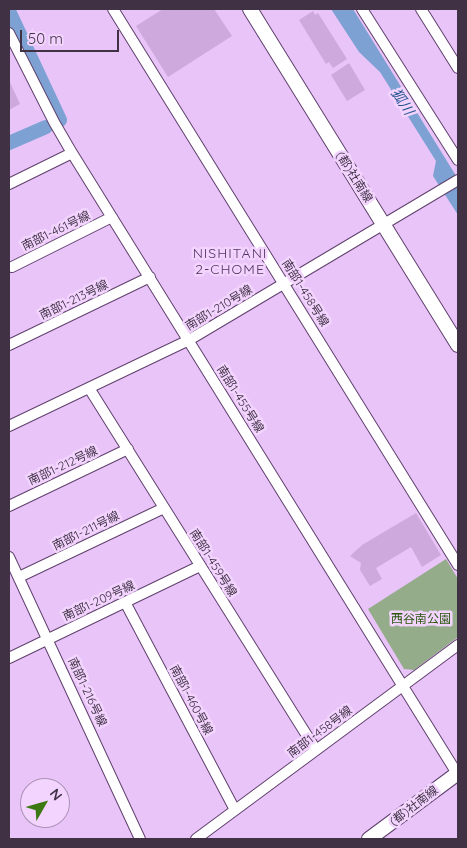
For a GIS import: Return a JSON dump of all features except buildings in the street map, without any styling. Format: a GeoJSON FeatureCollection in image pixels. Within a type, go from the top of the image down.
{"type":"FeatureCollection","features":[{"type":"Feature","properties":{"kind":"street","name":"南部1-458号線"},"geometry":{"type":"LineString","coordinates":[[113,9],[458,565]]}},
{"type":"Feature","properties":{"kind":"street","name":"(都)社南線"},"geometry":{"type":"LineString","coordinates":[[250,9],[458,345]]}},
{"type":"Feature","properties":{"kind":"street"},"geometry":{"type":"LineString","coordinates":[[362,9],[458,160]]}},
{"type":"Feature","properties":{"kind":"street"},"geometry":{"type":"LineString","coordinates":[[422,9],[455,56],[458,68]]}},
{"type":"Feature","properties":{"kind":"street","name":"南部1-455号線"},"geometry":{"type":"LineString","coordinates":[[9,33],[54,122],[72,153],[458,774]]}},
{"type":"Feature","properties":{"kind":"street"},"geometry":{"type":"LineString","coordinates":[[9,184],[72,153]]}},
{"type":"Feature","properties":{"kind":"street","name":"南部1-210号線"},"geometry":{"type":"LineString","coordinates":[[9,426],[189,340],[458,180]]}},
{"type":"Feature","properties":{"kind":"street","name":"南部1-461号線"},"geometry":{"type":"LineString","coordinates":[[10,265],[112,217]]}},
{"type":"Feature","properties":{"kind":"street","name":"南部1-213号線"},"geometry":{"type":"LineString","coordinates":[[9,345],[150,277]]}},
{"type":"Feature","properties":{"kind":"street","name":"南部1-459号線"},"geometry":{"type":"LineString","coordinates":[[90,388],[316,750]]}},
{"type":"Feature","properties":{"kind":"street","name":"南部1-212号線"},"geometry":{"type":"LineString","coordinates":[[9,506],[128,449]]}},
{"type":"Feature","properties":{"kind":"street","name":"南部1-211号線"},"geometry":{"type":"LineString","coordinates":[[19,577],[164,508]]}},
{"type":"Feature","properties":{"kind":"street","name":"南部1-216号線"},"geometry":{"type":"LineString","coordinates":[[9,557],[140,839]]}},
{"type":"Feature","properties":{"kind":"street","name":"南部1-209号線"},"geometry":{"type":"LineString","coordinates":[[9,658],[200,566]]}},
{"type":"Feature","properties":{"kind":"street","name":"南部1-460号線"},"geometry":{"type":"LineString","coordinates":[[125,602],[235,810]]}},
{"type":"Feature","properties":{"kind":"street","name":"南部1-458号線"},"geometry":{"type":"LineString","coordinates":[[196,839],[458,645]]}},
{"type":"Feature","properties":{"kind":"street","name":"(都)社南線"},"geometry":{"type":"LineString","coordinates":[[369,839],[458,774]]}},
{"type":"Feature","properties":{"kind":"green space","name":"西谷南公園"},"geometry":{"type":"Polygon","coordinates":[[[446,559],[458,579],[458,637],[414,670],[404,669],[368,609],[446,559]]]}},
{"type":"Feature","properties":{"kind":"water","name":"狐川"},"geometry":{"type":"Polygon","coordinates":[[[331,9],[353,9],[458,179],[458,215],[433,176],[436,161],[380,72],[359,52],[331,9]]]}},
{"type":"Feature","properties":{"kind":"waterway"},"geometry":{"type":"LineString","coordinates":[[9,11],[60,120]]}},
{"type":"Feature","properties":{"kind":"waterway"},"geometry":{"type":"LineString","coordinates":[[9,143],[46,127]]}},
{"type":"Feature","properties":{"kind":"district","name":"NISHITANI 2-CHOME"},"geometry":{"type":"Point","coordinates":[230,262]}}]}
